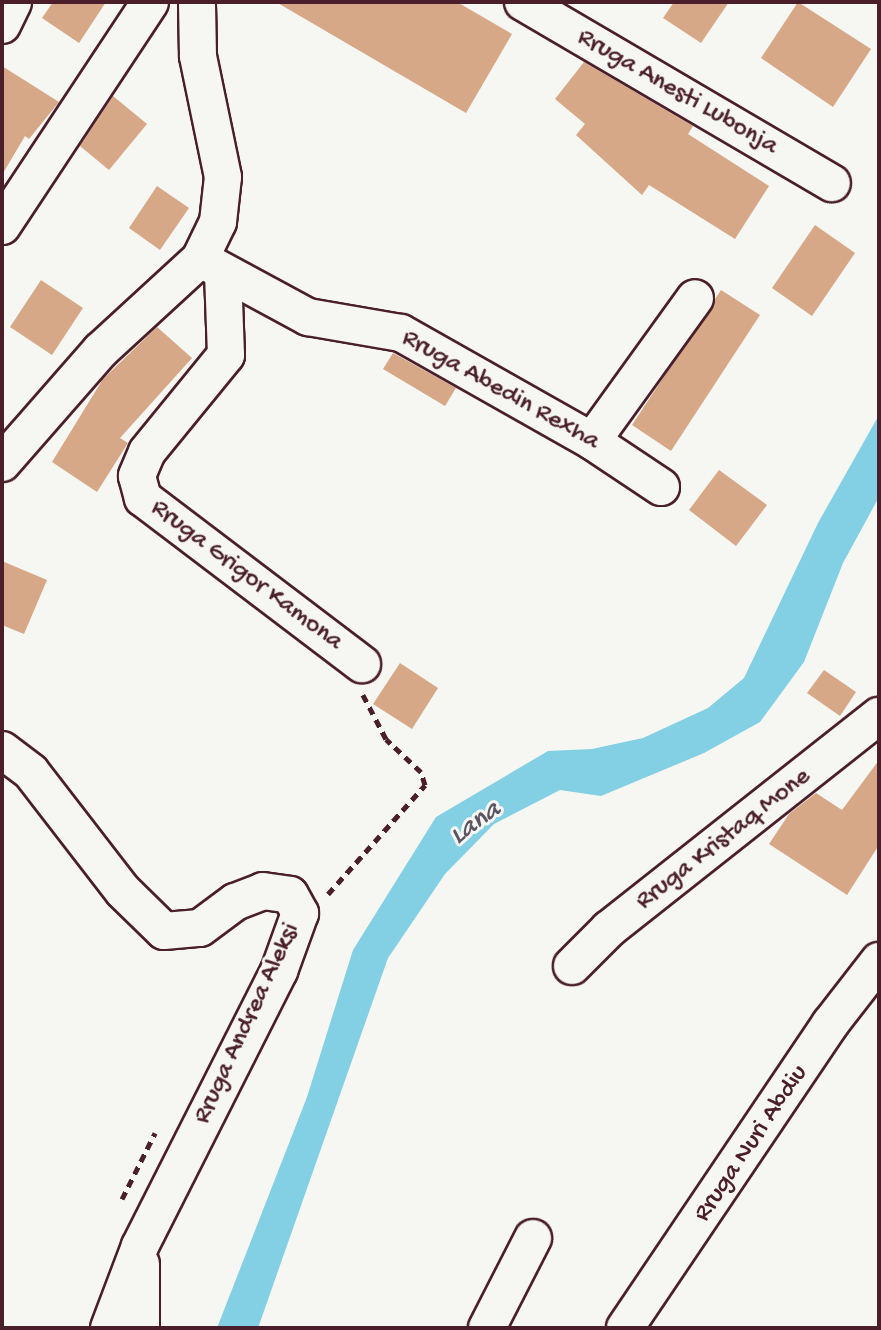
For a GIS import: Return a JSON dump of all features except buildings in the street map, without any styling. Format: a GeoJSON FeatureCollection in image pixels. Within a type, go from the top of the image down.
{"type":"FeatureCollection","features":[{"type":"Feature","properties":{"kind":"street"},"geometry":{"type":"LineString","coordinates":[[2,25],[13,2]]}},
{"type":"Feature","properties":{"kind":"street"},"geometry":{"type":"LineString","coordinates":[[2,226],[150,2]]}},
{"type":"Feature","properties":{"kind":"street"},"geometry":{"type":"LineString","coordinates":[[2,463],[100,351],[212,266],[223,177],[198,56],[197,2]]}},
{"type":"Feature","properties":{"kind":"street","name":"Rruga Anesti Lubonja"},"geometry":{"type":"LineString","coordinates":[[523,2],[832,183]]}},
{"type":"Feature","properties":{"kind":"street","name":"Rruga Abedin Rexha"},"geometry":{"type":"LineString","coordinates":[[212,266],[308,317],[401,333],[592,441],[661,487]]}},
{"type":"Feature","properties":{"kind":"street","name":"Rruga Grigor Kamona"},"geometry":{"type":"LineString","coordinates":[[212,266],[226,355],[147,452],[137,476],[143,498],[362,664]]}},
{"type":"Feature","properties":{"kind":"street"},"geometry":{"type":"LineString","coordinates":[[592,441],[695,298]]}},
{"type":"Feature","properties":{"kind":"street","name":"Rruga Kristaq Mone"},"geometry":{"type":"LineString","coordinates":[[572,966],[609,929],[879,716]]}},
{"type":"Feature","properties":{"kind":"street","name":"Rruga Andrea Aleksi"},"geometry":{"type":"LineString","coordinates":[[2,750],[31,772],[123,891],[164,931],[200,928],[235,902],[263,891],[290,895],[300,913],[279,971],[140,1246],[109,1328]]}},
{"type":"Feature","properties":{"kind":"street","name":"Rruga Nuri Abdiu"},"geometry":{"type":"LineString","coordinates":[[625,1328],[830,1024],[879,961]]}},
{"type":"Feature","properties":{"kind":"street"},"geometry":{"type":"LineString","coordinates":[[487,1328],[533,1238]]}},
{"type":"Feature","properties":{"kind":"street"},"geometry":{"type":"LineString","coordinates":[[140,1246],[141,1328]]}},
{"type":"Feature","properties":{"kind":"path"},"geometry":{"type":"LineString","coordinates":[[300,913],[332,891],[425,785],[421,772],[386,739],[365,703]]}},
{"type":"Feature","properties":{"kind":"water","name":"Lana"},"geometry":{"type":"Polygon","coordinates":[[[879,415],[879,497],[843,563],[804,662],[760,722],[704,753],[601,796],[560,790],[494,824],[445,874],[388,958],[258,1328],[217,1328],[307,1097],[353,950],[436,817],[548,751],[592,749],[643,738],[708,708],[744,678],[818,523],[879,415]]]}}]}
